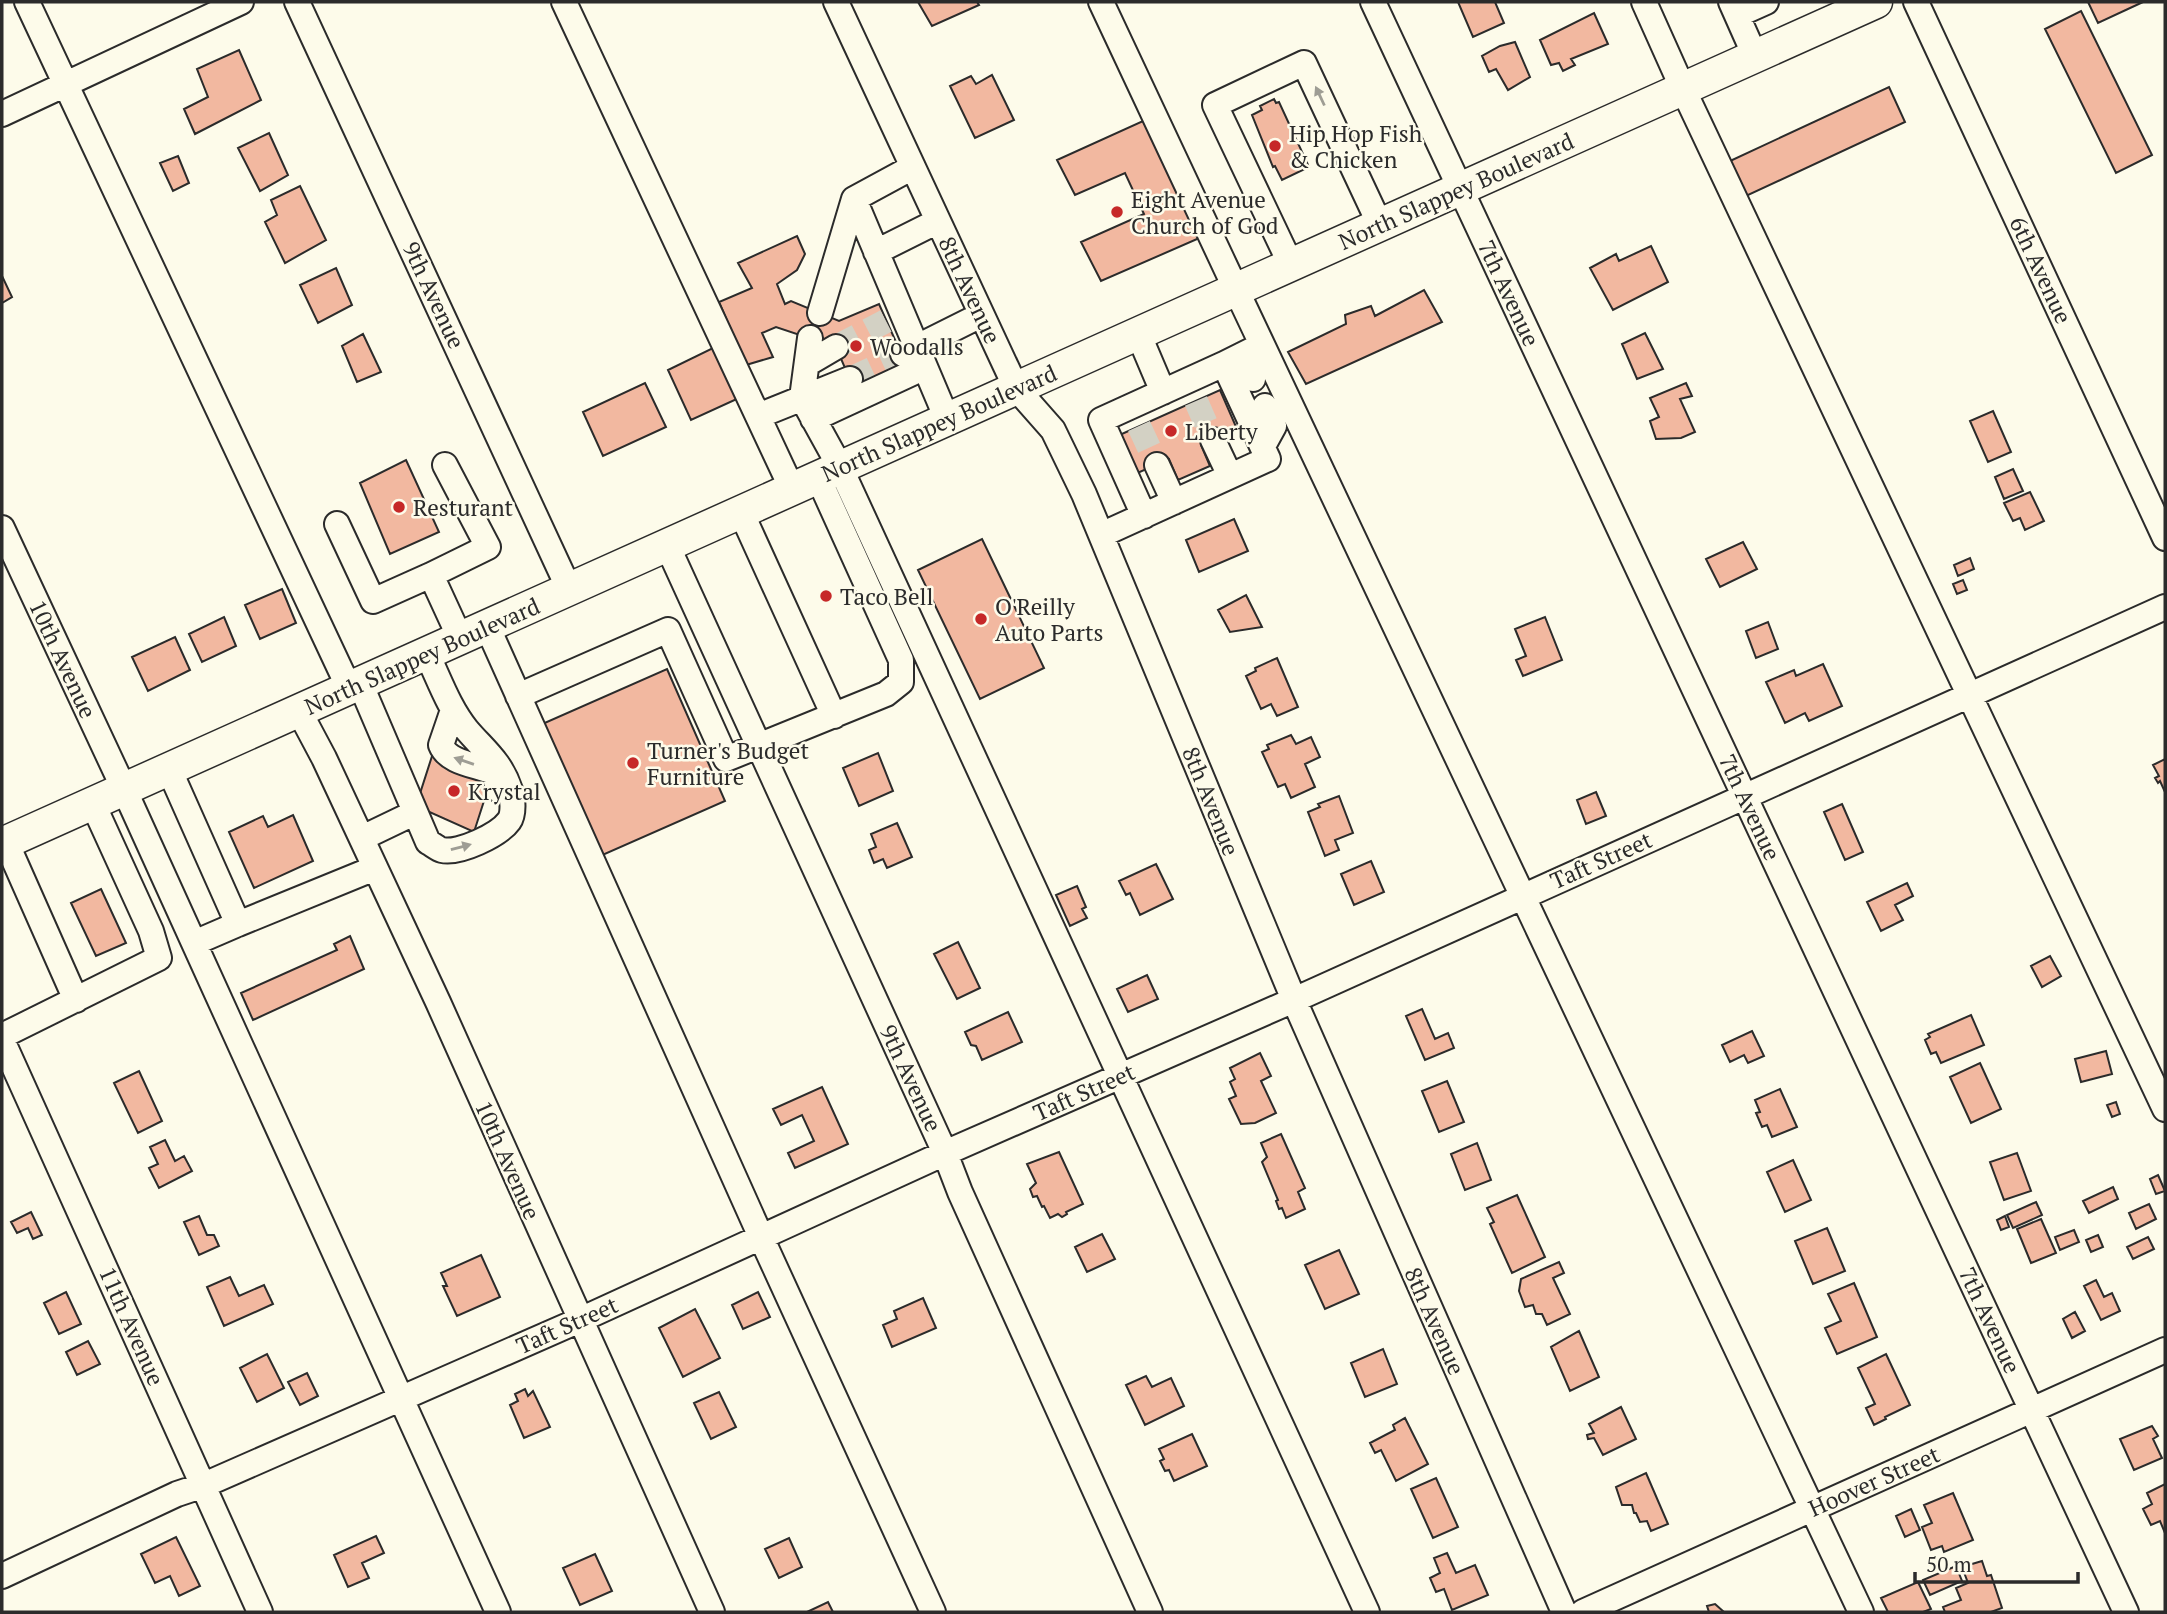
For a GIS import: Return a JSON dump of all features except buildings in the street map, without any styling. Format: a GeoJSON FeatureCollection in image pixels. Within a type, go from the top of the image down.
{"type":"FeatureCollection","features":[{"type":"Feature","properties":{"kind":"main road","name":"North Slappey Boulevard"},"geometry":{"type":"LineString","coordinates":[[4,843],[1683,89],[1755,56],[1838,10],[1876,2]]}},
{"type":"Feature","properties":{"kind":"street"},"geometry":{"type":"LineString","coordinates":[[27,2],[428,842],[442,850],[459,850],[497,832],[509,821],[512,813],[512,792],[497,761],[453,710],[427,654]]}},
{"type":"Feature","properties":{"kind":"street"},"geometry":{"type":"LineString","coordinates":[[2,114],[241,2]]}},
{"type":"Feature","properties":{"kind":"street","name":"9th Avenue"},"geometry":{"type":"LineString","coordinates":[[297,2],[569,589]]}},
{"type":"Feature","properties":{"kind":"street"},"geometry":{"type":"LineString","coordinates":[[564,2],[758,416],[817,478],[1121,1076],[1367,1612]]}},
{"type":"Feature","properties":{"kind":"street","name":"8th Avenue"},"geometry":{"type":"LineString","coordinates":[[836,2],[1016,388],[1053,430],[1101,535],[1294,1000],[1563,1612]]}},
{"type":"Feature","properties":{"kind":"street"},"geometry":{"type":"LineString","coordinates":[[1101,2],[1235,290],[1242,354],[1268,459],[1101,535]]}},
{"type":"Feature","properties":{"kind":"street","name":"7th Avenue"},"geometry":{"type":"LineString","coordinates":[[1373,2],[2126,1612]]}},
{"type":"Feature","properties":{"kind":"street"},"geometry":{"type":"LineString","coordinates":[[1644,2],[2165,1109]]}},
{"type":"Feature","properties":{"kind":"street"},"geometry":{"type":"LineString","coordinates":[[1755,56],[1734,9],[1766,2]]}},
{"type":"Feature","properties":{"kind":"street","name":"6th Avenue"},"geometry":{"type":"LineString","coordinates":[[1916,2],[2165,538]]}},
{"type":"Feature","properties":{"kind":"street"},"geometry":{"type":"LineString","coordinates":[[1291,265],[1215,105],[1304,63],[1380,225]]}},
{"type":"Feature","properties":{"kind":"street"},"geometry":{"type":"LineString","coordinates":[[820,313],[854,199],[913,167]]}},
{"type":"Feature","properties":{"kind":"street"},"geometry":{"type":"LineString","coordinates":[[854,199],[876,251],[894,317],[947,419]]}},
{"type":"Feature","properties":{"kind":"street"},"geometry":{"type":"LineString","coordinates":[[876,251],[937,221]]}},
{"type":"Feature","properties":{"kind":"street"},"geometry":{"type":"LineString","coordinates":[[758,416],[808,409],[914,356],[981,314]]}},
{"type":"Feature","properties":{"kind":"street"},"geometry":{"type":"LineString","coordinates":[[1138,334],[1163,392]]}},
{"type":"Feature","properties":{"kind":"street"},"geometry":{"type":"LineString","coordinates":[[518,696],[668,630],[726,759],[886,694],[901,682],[901,660],[817,478],[808,409],[807,364],[810,338]]}},
{"type":"Feature","properties":{"kind":"street"},"geometry":{"type":"LineString","coordinates":[[807,364],[836,347]]}},
{"type":"Feature","properties":{"kind":"street"},"geometry":{"type":"LineString","coordinates":[[1242,354],[1252,379]]}},
{"type":"Feature","properties":{"kind":"street"},"geometry":{"type":"LineString","coordinates":[[1144,516],[1101,420],[1135,416],[1163,392],[1191,391],[1242,354]]}},
{"type":"Feature","properties":{"kind":"street"},"geometry":{"type":"LineString","coordinates":[[1242,354],[1525,895],[1861,1612]]}},
{"type":"Feature","properties":{"kind":"street"},"geometry":{"type":"LineString","coordinates":[[808,409],[850,379]]}},
{"type":"Feature","properties":{"kind":"street"},"geometry":{"type":"LineString","coordinates":[[1263,446],[1274,426],[1265,406]]}},
{"type":"Feature","properties":{"kind":"street"},"geometry":{"type":"LineString","coordinates":[[1213,440],[1230,476]]}},
{"type":"Feature","properties":{"kind":"street"},"geometry":{"type":"LineString","coordinates":[[337,524],[373,601],[488,547],[445,464]]}},
{"type":"Feature","properties":{"kind":"street"},"geometry":{"type":"LineString","coordinates":[[1157,465],[1174,502]]}},
{"type":"Feature","properties":{"kind":"street"},"geometry":{"type":"LineString","coordinates":[[741,512],[834,716]]}},
{"type":"Feature","properties":{"kind":"street","name":"10th Avenue"},"geometry":{"type":"LineString","coordinates":[[2,528],[124,789],[498,1612]]}},
{"type":"Feature","properties":{"kind":"street","name":"9th Avenue"},"geometry":{"type":"LineString","coordinates":[[667,545],[945,1153],[960,1192],[1150,1612]]}},
{"type":"Feature","properties":{"kind":"street"},"geometry":{"type":"LineString","coordinates":[[431,575],[518,696],[933,1612]]}},
{"type":"Feature","properties":{"kind":"street","name":"Taft Street"},"geometry":{"type":"LineString","coordinates":[[2,1576],[177,1494],[204,1485],[580,1320],[945,1153],[1294,1000],[2165,607]]}},
{"type":"Feature","properties":{"kind":"street","name":"10th Avenue"},"geometry":{"type":"LineString","coordinates":[[299,711],[362,838],[438,1002],[712,1612]]}},
{"type":"Feature","properties":{"kind":"street"},"geometry":{"type":"LineString","coordinates":[[169,769],[239,923]]}},
{"type":"Feature","properties":{"kind":"street"},"geometry":{"type":"LineString","coordinates":[[2,1038],[159,958],[151,931],[93,804]]}},
{"type":"Feature","properties":{"kind":"street"},"geometry":{"type":"LineString","coordinates":[[362,838],[414,813]]}},
{"type":"Feature","properties":{"kind":"street"},"geometry":{"type":"LineString","coordinates":[[4,843],[76,1000]]}},
{"type":"Feature","properties":{"kind":"street"},"geometry":{"type":"LineString","coordinates":[[194,943],[375,868]]}},
{"type":"Feature","properties":{"kind":"street","name":"11th Avenue"},"geometry":{"type":"LineString","coordinates":[[2,1038],[260,1612]]}},
{"type":"Feature","properties":{"kind":"street","name":"Hoover Street"},"geometry":{"type":"LineString","coordinates":[[1583,1612],[2165,1350]]}},
{"type":"Feature","properties":{"kind":"tunnel"},"geometry":{"type":"LineString","coordinates":[[836,347],[886,321]]}},
{"type":"Feature","properties":{"kind":"tunnel"},"geometry":{"type":"LineString","coordinates":[[850,379],[902,355]]}},
{"type":"Feature","properties":{"kind":"tunnel"},"geometry":{"type":"LineString","coordinates":[[1196,401],[1213,440]]}},
{"type":"Feature","properties":{"kind":"tunnel"},"geometry":{"type":"LineString","coordinates":[[1139,426],[1157,465]]}},
{"type":"Feature","properties":{"kind":"place","name":"Hip Hop Fish & Chicken"},"geometry":{"type":"Point","coordinates":[1275,146]}},
{"type":"Feature","properties":{"kind":"place","name":"Eight Avenue Church of God"},"geometry":{"type":"Point","coordinates":[1117,212]}},
{"type":"Feature","properties":{"kind":"place","name":"Woodalls"},"geometry":{"type":"Point","coordinates":[856,346]}},
{"type":"Feature","properties":{"kind":"place","name":"Liberty"},"geometry":{"type":"Point","coordinates":[1171,431]}},
{"type":"Feature","properties":{"kind":"place","name":"Resturant"},"geometry":{"type":"Point","coordinates":[399,507]}},
{"type":"Feature","properties":{"kind":"place","name":"Taco Bell"},"geometry":{"type":"Point","coordinates":[826,596]}},
{"type":"Feature","properties":{"kind":"place","name":"O'Reilly Auto Parts"},"geometry":{"type":"Point","coordinates":[981,619]}},
{"type":"Feature","properties":{"kind":"place","name":"Turner's Budget Furniture"},"geometry":{"type":"Point","coordinates":[633,763]}},
{"type":"Feature","properties":{"kind":"place","name":"Krystal"},"geometry":{"type":"Point","coordinates":[454,791]}}]}
